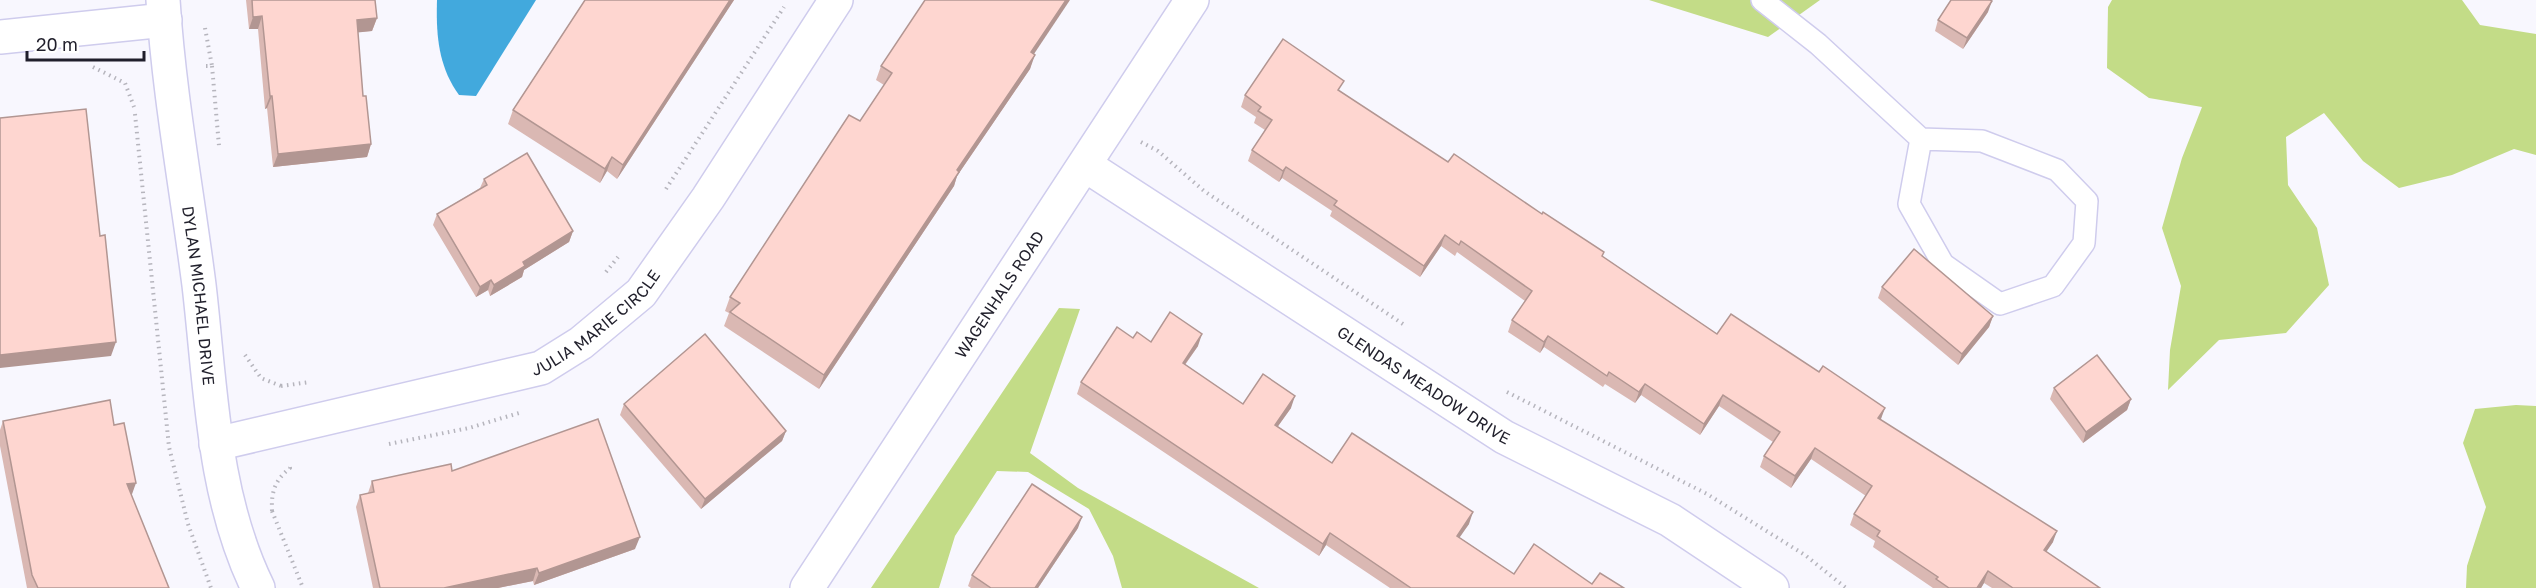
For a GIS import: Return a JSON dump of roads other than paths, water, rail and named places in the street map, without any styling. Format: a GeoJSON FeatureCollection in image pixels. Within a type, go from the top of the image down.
{"type":"FeatureCollection","features":[{"type":"Feature","properties":{"kind":"street","name":"JULIA MARIE CIRCLE"},"geometry":{"type":"LineString","coordinates":[[216,444],[541,368],[580,343],[641,292],[708,198],[836,0]]}},
{"type":"Feature","properties":{"kind":"street","name":"WAGENHALS ROAD"},"geometry":{"type":"LineString","coordinates":[[807,588],[1192,0]]}},
{"type":"Feature","properties":{"kind":"street","name":"DYLAN MICHAEL DRIVE"},"geometry":{"type":"LineString","coordinates":[[164,10],[210,377],[216,444],[231,519],[246,563],[258,588]]}},
{"type":"Feature","properties":{"kind":"street"},"geometry":{"type":"LineString","coordinates":[[0,37],[164,10]]}},
{"type":"Feature","properties":{"kind":"street","name":"GLENDAS MEADOW DRIVE"},"geometry":{"type":"LineString","coordinates":[[1085,165],[1504,437],[1670,520],[1772,588]]}},
{"type":"Feature","properties":{"kind":"lane"},"geometry":{"type":"LineString","coordinates":[[1761,0],[1818,44],[1921,139],[1982,141],[2057,170],[2087,201],[2084,243],[2053,286],[2000,303],[1943,264],[1909,204],[1921,139]]}},
{"type":"Feature","properties":{"kind":"water"},"geometry":{"type":"Polygon","coordinates":[[[437,0],[536,0],[476,96],[459,95],[447,73],[438,37],[437,0]]]}}]}
